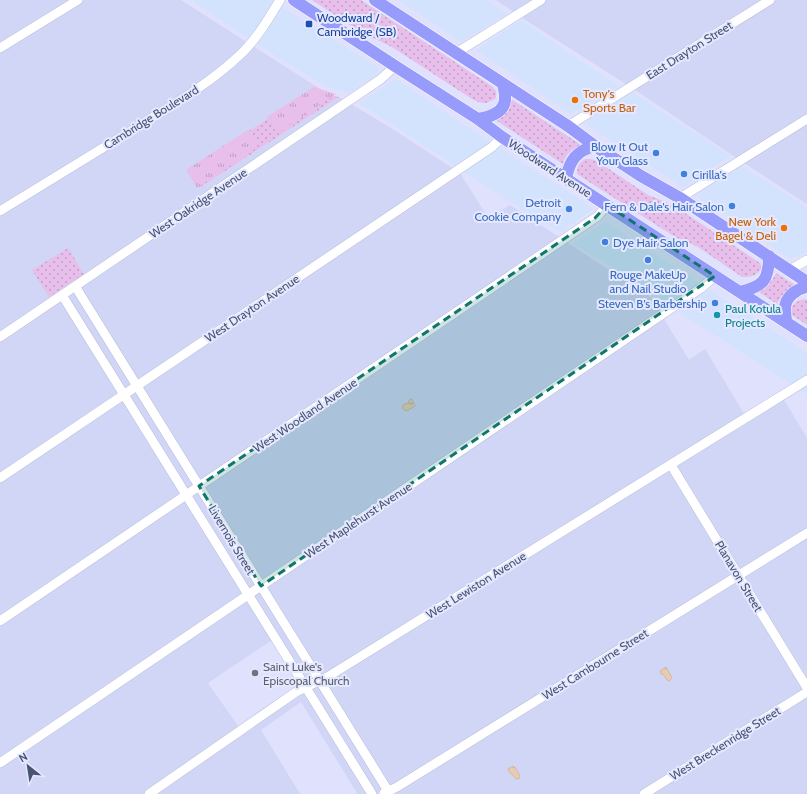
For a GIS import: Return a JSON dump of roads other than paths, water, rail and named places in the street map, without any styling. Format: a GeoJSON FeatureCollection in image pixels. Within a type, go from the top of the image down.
{"type":"FeatureCollection","features":[{"type":"Feature","properties":{"kind":"main road","name":"Woodward Avenue"},"geometry":{"type":"LineString","coordinates":[[294,0],[478,119],[502,137],[807,336]]}},
{"type":"Feature","properties":{"kind":"main road"},"geometry":{"type":"LineString","coordinates":[[374,0],[568,126],[595,146],[641,176],[680,198],[807,282]]}},
{"type":"Feature","properties":{"kind":"main road"},"geometry":{"type":"LineString","coordinates":[[478,119],[488,118],[495,115],[504,105],[506,98],[503,84]]}},
{"type":"Feature","properties":{"kind":"main road"},"geometry":{"type":"LineString","coordinates":[[566,178],[568,168],[573,159],[586,148],[595,146]]}},
{"type":"Feature","properties":{"kind":"main road"},"geometry":{"type":"LineString","coordinates":[[740,292],[754,288],[763,281],[768,273],[769,256]]}},
{"type":"Feature","properties":{"kind":"main road"},"geometry":{"type":"LineString","coordinates":[[786,322],[785,308],[790,296],[807,287]]}},
{"type":"Feature","properties":{"kind":"street"},"geometry":{"type":"LineString","coordinates":[[0,48],[78,0]]}},
{"type":"Feature","properties":{"kind":"street","name":"Cambridge Boulevard"},"geometry":{"type":"LineString","coordinates":[[0,211],[170,107],[220,72],[251,42],[280,0]]}},
{"type":"Feature","properties":{"kind":"street"},"geometry":{"type":"LineString","coordinates":[[456,53],[542,0]]}},
{"type":"Feature","properties":{"kind":"street","name":"East Drayton Street"},"geometry":{"type":"LineString","coordinates":[[568,126],[770,0]]}},
{"type":"Feature","properties":{"kind":"street","name":"West Oakridge Avenue"},"geometry":{"type":"LineString","coordinates":[[0,337],[381,79],[395,66]]}},
{"type":"Feature","properties":{"kind":"street"},"geometry":{"type":"LineString","coordinates":[[680,198],[807,119]]}},
{"type":"Feature","properties":{"kind":"street","name":"West Drayton Avenue"},"geometry":{"type":"LineString","coordinates":[[0,478],[492,147],[502,137]]}},
{"type":"Feature","properties":{"kind":"street","name":"West Woodland Avenue"},"geometry":{"type":"LineString","coordinates":[[0,621],[598,216],[608,205]]}},
{"type":"Feature","properties":{"kind":"street"},"geometry":{"type":"LineString","coordinates":[[790,270],[807,260]]}},
{"type":"Feature","properties":{"kind":"street","name":"West Maplehurst Avenue"},"geometry":{"type":"LineString","coordinates":[[0,763],[695,292],[715,276]]}},
{"type":"Feature","properties":{"kind":"street","name":"Livernois Street"},"geometry":{"type":"LineString","coordinates":[[75,286],[320,681],[387,793]]}},
{"type":"Feature","properties":{"kind":"street","name":"Livernois Street"},"geometry":{"type":"LineString","coordinates":[[62,295],[125,394],[372,794]]}},
{"type":"Feature","properties":{"kind":"street","name":"West Lewiston Avenue"},"geometry":{"type":"LineString","coordinates":[[149,794],[296,692],[329,676],[807,380]]}},
{"type":"Feature","properties":{"kind":"street","name":"Planavon Street"},"geometry":{"type":"LineString","coordinates":[[671,465],[807,688]]}},
{"type":"Feature","properties":{"kind":"street","name":"West Cambourne Street"},"geometry":{"type":"LineString","coordinates":[[387,793],[807,533]]}},
{"type":"Feature","properties":{"kind":"street","name":"West Breckenridge Street"},"geometry":{"type":"LineString","coordinates":[[644,794],[807,692]]}},
{"type":"Feature","properties":{"kind":"water"},"geometry":{"type":"Polygon","coordinates":[[[410,399],[412,399],[415,406],[407,411],[404,410],[402,408],[403,405],[408,403],[410,399]]]}},
{"type":"Feature","properties":{"kind":"water"},"geometry":{"type":"Polygon","coordinates":[[[666,667],[672,678],[669,681],[663,674],[661,674],[660,671],[666,667]]]}},
{"type":"Feature","properties":{"kind":"water"},"geometry":{"type":"Polygon","coordinates":[[[513,766],[517,770],[520,778],[515,778],[509,772],[508,769],[513,766]]]}},
{"type":"Feature","properties":{"kind":"place","name":"Woodward / Cambridge (SB)"},"geometry":{"type":"Point","coordinates":[309,24]}},
{"type":"Feature","properties":{"kind":"place","name":"Tony's Sports Bar"},"geometry":{"type":"Point","coordinates":[575,100]}},
{"type":"Feature","properties":{"kind":"place","name":"Blow It Out Your Glass"},"geometry":{"type":"Point","coordinates":[656,153]}},
{"type":"Feature","properties":{"kind":"place","name":"Cirilla's"},"geometry":{"type":"Point","coordinates":[684,174]}},
{"type":"Feature","properties":{"kind":"place","name":"Fern & Dale's Hair Salon"},"geometry":{"type":"Point","coordinates":[732,206]}},
{"type":"Feature","properties":{"kind":"place","name":"Detroit Cookie Company"},"geometry":{"type":"Point","coordinates":[569,209]}},
{"type":"Feature","properties":{"kind":"place","name":"New York Bagel & Deli"},"geometry":{"type":"Point","coordinates":[784,228]}},
{"type":"Feature","properties":{"kind":"place","name":"Dye Hair Salon"},"geometry":{"type":"Point","coordinates":[605,242]}},
{"type":"Feature","properties":{"kind":"place","name":"Rouge MakeUp and Nail Studio"},"geometry":{"type":"Point","coordinates":[648,260]}},
{"type":"Feature","properties":{"kind":"place","name":"Steven B's Barbership"},"geometry":{"type":"Point","coordinates":[715,303]}},
{"type":"Feature","properties":{"kind":"place","name":"Paul Kotula Projects"},"geometry":{"type":"Point","coordinates":[717,315]}},
{"type":"Feature","properties":{"kind":"place","name":"Saint Luke's Episcopal Church"},"geometry":{"type":"Point","coordinates":[255,673]}}]}
